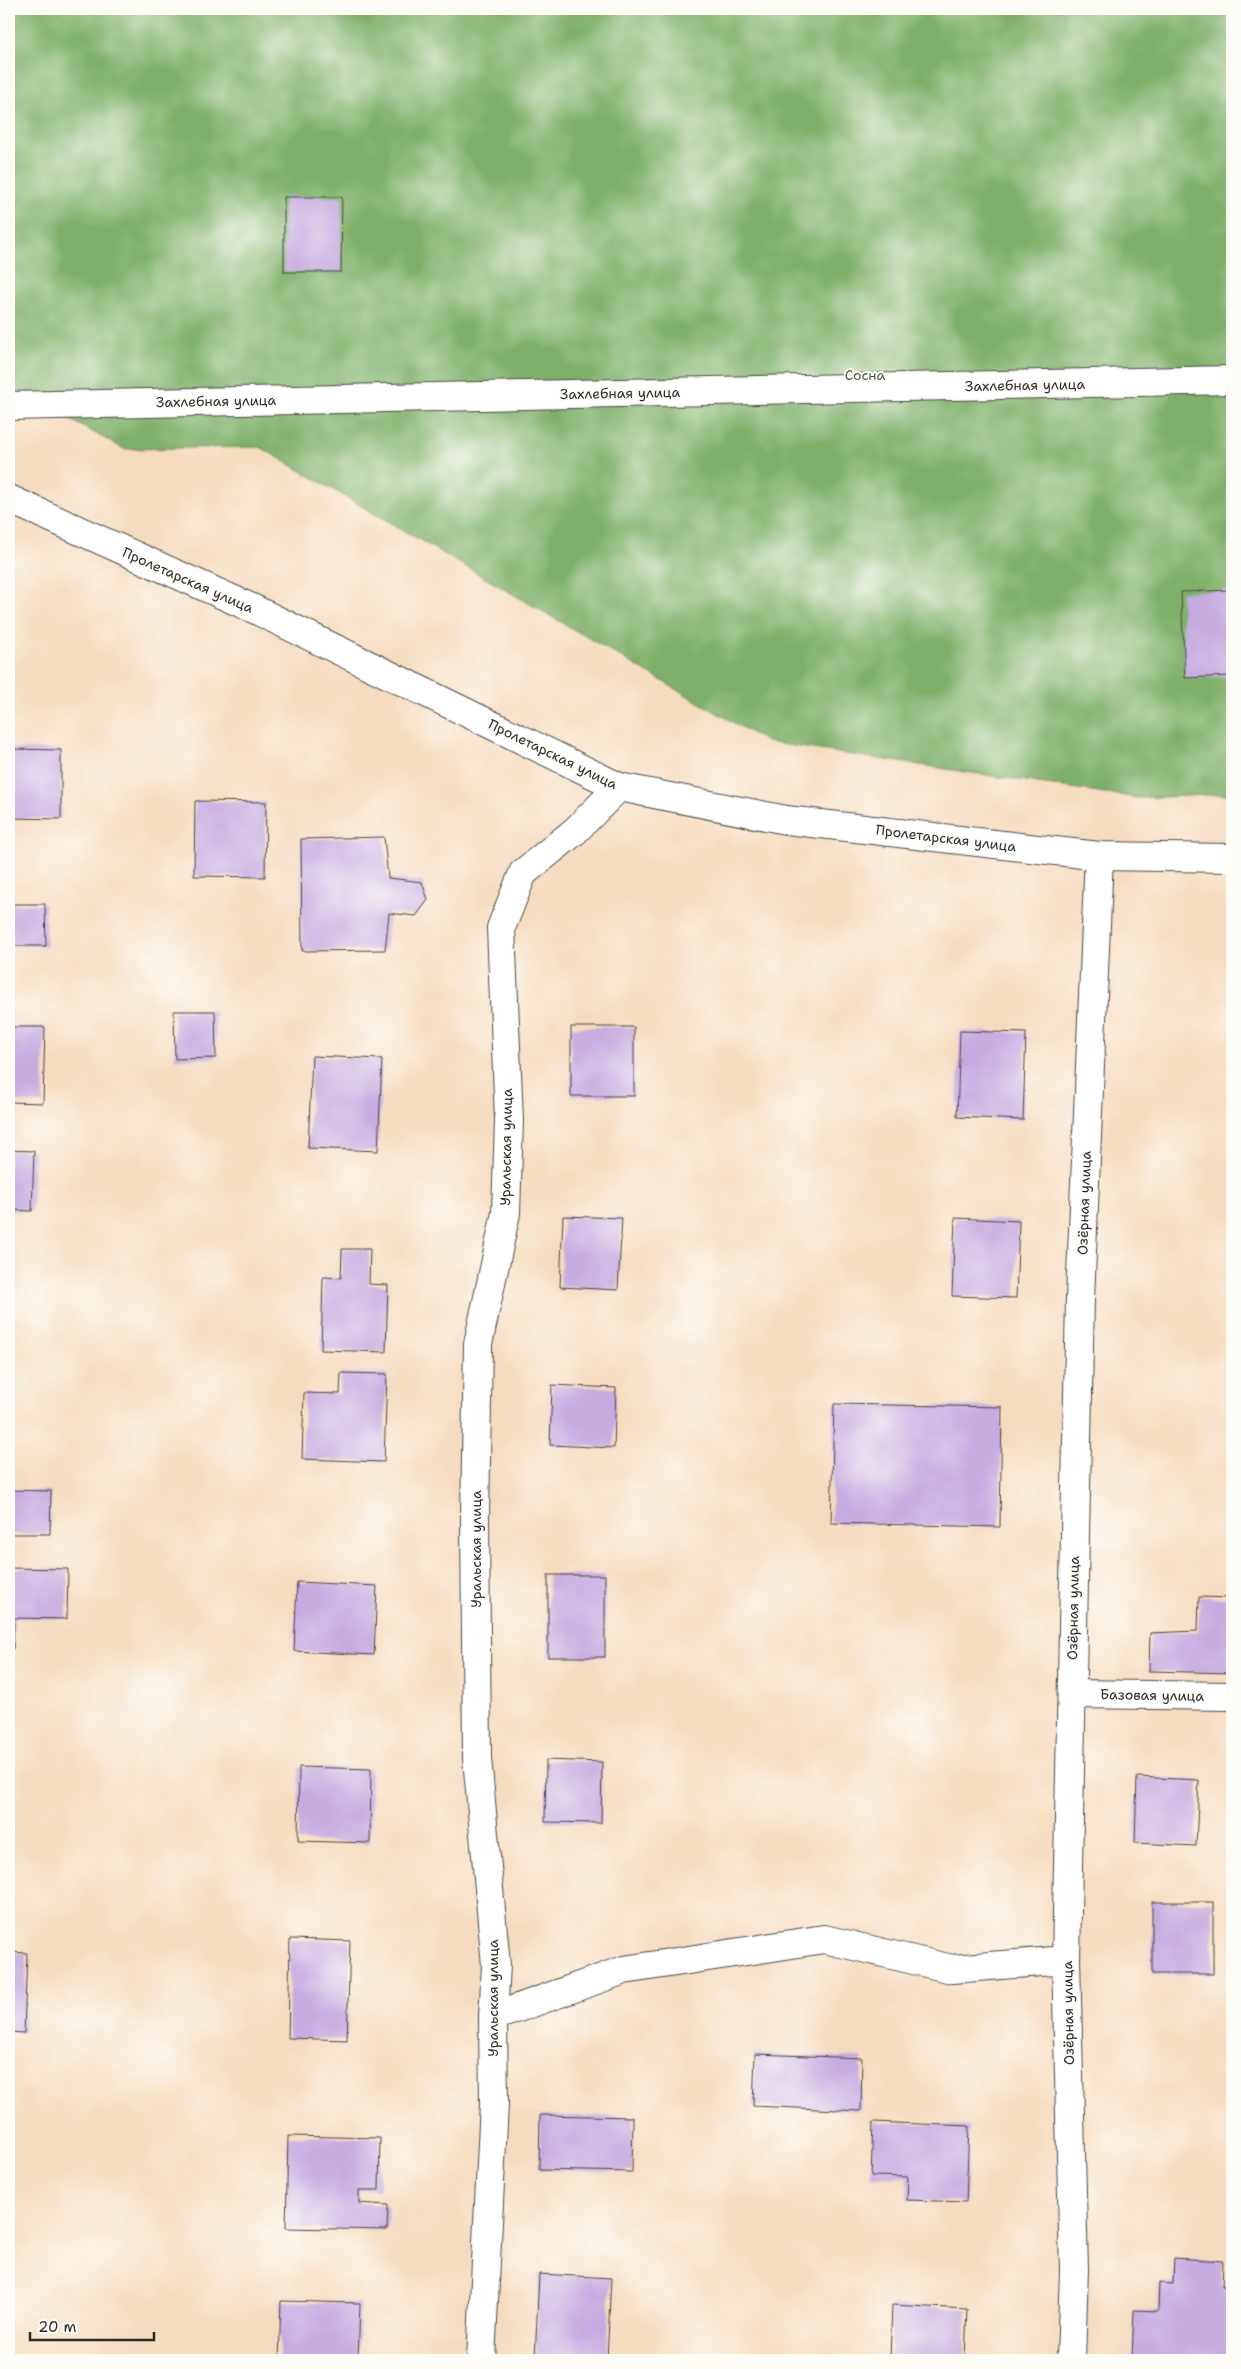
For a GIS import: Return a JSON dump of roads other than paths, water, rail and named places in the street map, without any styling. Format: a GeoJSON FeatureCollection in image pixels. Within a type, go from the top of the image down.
{"type":"FeatureCollection","features":[{"type":"Feature","properties":{"kind":"street","name":"Захлебная улица"},"geometry":{"type":"LineString","coordinates":[[9,406],[1232,380]]}},
{"type":"Feature","properties":{"kind":"street","name":"Пролетарская улица"},"geometry":{"type":"LineString","coordinates":[[9,499],[254,609],[619,787],[786,820],[1099,856],[1232,858]]}},
{"type":"Feature","properties":{"kind":"street","name":"Уральская улица"},"geometry":{"type":"LineString","coordinates":[[481,2360],[494,2104],[493,2017],[496,1965],[477,1758],[475,1516],[478,1344],[506,1213],[509,1120],[501,928],[523,873],[575,831],[619,787]]}},
{"type":"Feature","properties":{"kind":"street","name":"Озёрная улица"},"geometry":{"type":"LineString","coordinates":[[1071,2360],[1074,2270],[1066,1960],[1080,1299],[1099,856]]}},
{"type":"Feature","properties":{"kind":"street","name":"Базовая улица"},"geometry":{"type":"LineString","coordinates":[[1072,1694],[1232,1696]]}},
{"type":"Feature","properties":{"kind":"street"},"geometry":{"type":"LineString","coordinates":[[493,2017],[624,1970],[824,1939],[952,1969],[1066,1960]]}},
{"type":"Feature","properties":{"kind":"park label","name":"Сосна"},"geometry":{"type":"Point","coordinates":[865,375]}}]}
